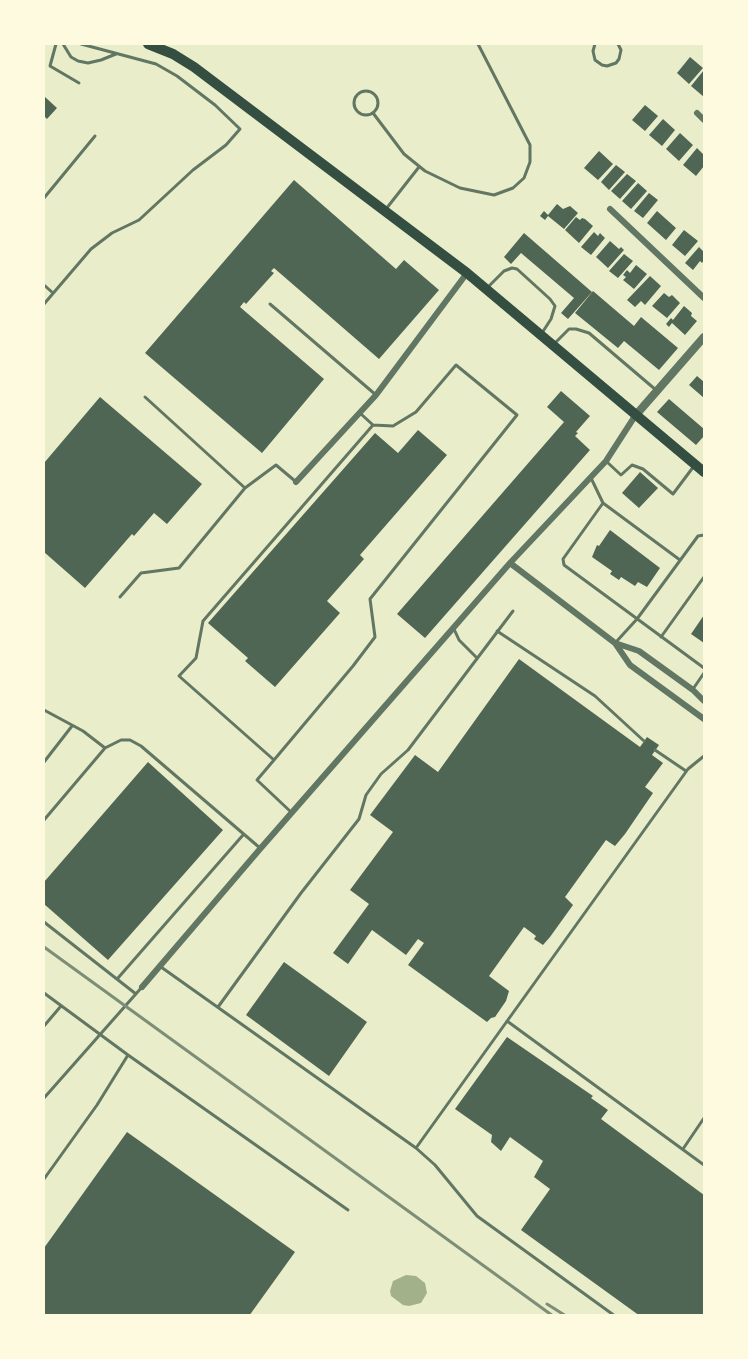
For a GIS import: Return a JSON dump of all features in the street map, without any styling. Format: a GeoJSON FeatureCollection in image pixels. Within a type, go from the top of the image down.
{"type":"FeatureCollection","features":[{"type":"Feature","properties":{"kind":"main road"},"geometry":{"type":"LineString","coordinates":[[148,44],[173,54],[194,67],[467,273],[635,416],[705,472]]}},
{"type":"Feature","properties":{"kind":"street"},"geometry":{"type":"LineString","coordinates":[[697,113],[705,120]]}},
{"type":"Feature","properties":{"kind":"street"},"geometry":{"type":"LineString","coordinates":[[610,208],[705,298]]}},
{"type":"Feature","properties":{"kind":"street"},"geometry":{"type":"LineString","coordinates":[[296,482],[376,395],[467,273]]}},
{"type":"Feature","properties":{"kind":"street"},"geometry":{"type":"LineString","coordinates":[[142,987],[510,563],[606,460],[635,416],[705,337]]}},
{"type":"Feature","properties":{"kind":"street"},"geometry":{"type":"LineString","coordinates":[[510,563],[615,643],[630,665],[705,719]]}},
{"type":"Feature","properties":{"kind":"street"},"geometry":{"type":"LineString","coordinates":[[615,643],[639,651],[705,701]]}},
{"type":"Feature","properties":{"kind":"lane"},"geometry":{"type":"LineString","coordinates":[[56,44],[50,66],[79,83]]}},
{"type":"Feature","properties":{"kind":"lane"},"geometry":{"type":"LineString","coordinates":[[63,44],[71,57],[88,63],[117,53]]}},
{"type":"Feature","properties":{"kind":"lane"},"geometry":{"type":"LineString","coordinates":[[44,304],[91,249],[112,233],[139,220],[193,170],[226,146],[240,129],[215,105],[177,76],[156,64],[81,44]]}},
{"type":"Feature","properties":{"kind":"lane"},"geometry":{"type":"LineString","coordinates":[[373,114],[404,154],[425,171],[460,188],[494,195],[513,188],[524,177],[531,162],[530,145],[478,44]]}},
{"type":"Feature","properties":{"kind":"lane"},"geometry":{"type":"LineString","coordinates":[[596,44],[592,51],[595,60],[602,66],[616,63],[619,59],[621,50],[618,44]]}},
{"type":"Feature","properties":{"kind":"lane"},"geometry":{"type":"LineString","coordinates":[[366,91],[376,96],[378,104],[373,114],[365,115],[357,112],[354,100],[358,94],[366,91]]}},
{"type":"Feature","properties":{"kind":"lane"},"geometry":{"type":"LineString","coordinates":[[44,198],[95,136]]}},
{"type":"Feature","properties":{"kind":"lane"},"geometry":{"type":"LineString","coordinates":[[385,210],[419,166]]}},
{"type":"Feature","properties":{"kind":"lane"},"geometry":{"type":"LineString","coordinates":[[486,290],[504,271],[517,269],[555,306],[551,320],[541,335]]}},
{"type":"Feature","properties":{"kind":"lane"},"geometry":{"type":"LineString","coordinates":[[44,285],[53,293]]}},
{"type":"Feature","properties":{"kind":"lane"},"geometry":{"type":"LineString","coordinates":[[270,304],[376,395]]}},
{"type":"Feature","properties":{"kind":"lane"},"geometry":{"type":"LineString","coordinates":[[553,344],[569,329],[589,333],[658,391]]}},
{"type":"Feature","properties":{"kind":"lane"},"geometry":{"type":"LineString","coordinates":[[292,813],[257,780],[375,637],[370,598],[517,415],[456,365],[416,412],[393,426],[373,425],[359,413]]}},
{"type":"Feature","properties":{"kind":"lane"},"geometry":{"type":"LineString","coordinates":[[145,397],[245,488]]}},
{"type":"Feature","properties":{"kind":"lane"},"geometry":{"type":"LineString","coordinates":[[274,760],[179,676],[196,658],[203,621],[373,425]]}},
{"type":"Feature","properties":{"kind":"lane"},"geometry":{"type":"LineString","coordinates":[[606,460],[621,475],[632,465],[643,469],[674,494],[695,464]]}},
{"type":"Feature","properties":{"kind":"lane"},"geometry":{"type":"LineString","coordinates":[[120,597],[141,573],[179,568],[245,488],[276,465],[296,482]]}},
{"type":"Feature","properties":{"kind":"lane"},"geometry":{"type":"LineString","coordinates":[[590,477],[603,503],[680,560]]}},
{"type":"Feature","properties":{"kind":"lane"},"geometry":{"type":"LineString","coordinates":[[603,503],[563,558],[564,565],[705,668]]}},
{"type":"Feature","properties":{"kind":"lane"},"geometry":{"type":"LineString","coordinates":[[615,643],[637,619],[698,536],[705,535]]}},
{"type":"Feature","properties":{"kind":"lane"},"geometry":{"type":"LineString","coordinates":[[661,637],[705,577]]}},
{"type":"Feature","properties":{"kind":"lane"},"geometry":{"type":"LineString","coordinates":[[218,1007],[358,819],[366,795],[376,781],[408,750],[513,611]]}},
{"type":"Feature","properties":{"kind":"lane"},"geometry":{"type":"LineString","coordinates":[[454,628],[459,639],[477,658]]}},
{"type":"Feature","properties":{"kind":"lane"},"geometry":{"type":"LineString","coordinates":[[497,631],[595,696],[644,741]]}},
{"type":"Feature","properties":{"kind":"lane"},"geometry":{"type":"LineString","coordinates":[[693,690],[705,673]]}},
{"type":"Feature","properties":{"kind":"lane"},"geometry":{"type":"LineString","coordinates":[[44,710],[105,748]]}},
{"type":"Feature","properties":{"kind":"lane"},"geometry":{"type":"LineString","coordinates":[[44,762],[72,726]]}},
{"type":"Feature","properties":{"kind":"lane"},"geometry":{"type":"LineString","coordinates":[[44,820],[105,748],[121,740],[130,740],[141,746],[260,849]]}},
{"type":"Feature","properties":{"kind":"lane"},"geometry":{"type":"LineString","coordinates":[[656,750],[686,771]]}},
{"type":"Feature","properties":{"kind":"lane"},"geometry":{"type":"LineString","coordinates":[[416,1148],[686,771],[705,756]]}},
{"type":"Feature","properties":{"kind":"lane"},"geometry":{"type":"LineString","coordinates":[[118,978],[243,835]]}},
{"type":"Feature","properties":{"kind":"lane"},"geometry":{"type":"LineString","coordinates":[[44,922],[136,994]]}},
{"type":"Feature","properties":{"kind":"lane"},"geometry":{"type":"LineString","coordinates":[[160,966],[416,1148],[435,1165],[477,1216],[615,1316]]}},
{"type":"Feature","properties":{"kind":"lane"},"geometry":{"type":"LineString","coordinates":[[44,1098],[142,987]]}},
{"type":"Feature","properties":{"kind":"lane"},"geometry":{"type":"LineString","coordinates":[[44,993],[99,1035],[348,1210]]}},
{"type":"Feature","properties":{"kind":"lane"},"geometry":{"type":"LineString","coordinates":[[44,1026],[61,1006]]}},
{"type":"Feature","properties":{"kind":"lane"},"geometry":{"type":"LineString","coordinates":[[507,1021],[705,1165]]}},
{"type":"Feature","properties":{"kind":"lane"},"geometry":{"type":"LineString","coordinates":[[44,1179],[97,1104],[128,1055]]}},
{"type":"Feature","properties":{"kind":"lane"},"geometry":{"type":"LineString","coordinates":[[683,1149],[705,1118]]}},
{"type":"Feature","properties":{"kind":"shaded area"},"geometry":{"type":"Polygon","coordinates":[[[406,1275],[416,1276],[425,1283],[427,1293],[421,1303],[403,1305],[391,1296],[393,1281],[406,1275]]]}},
{"type":"Feature","properties":{"kind":"building"},"geometry":{"type":"Polygon","coordinates":[[[690,57],[703,68],[689,84],[677,73],[690,57]]]}},
{"type":"Feature","properties":{"kind":"building"},"geometry":{"type":"Polygon","coordinates":[[[704,70],[704,97],[691,86],[704,70]]]}},
{"type":"Feature","properties":{"kind":"building"},"geometry":{"type":"Polygon","coordinates":[[[44,96],[57,108],[47,119],[44,116],[44,96]]]}},
{"type":"Feature","properties":{"kind":"building"},"geometry":{"type":"Polygon","coordinates":[[[645,105],[658,116],[645,131],[632,120],[645,105]]]}},
{"type":"Feature","properties":{"kind":"building"},"geometry":{"type":"Polygon","coordinates":[[[663,119],[675,130],[662,146],[649,135],[663,119]]]}},
{"type":"Feature","properties":{"kind":"building"},"geometry":{"type":"Polygon","coordinates":[[[680,133],[693,145],[679,161],[666,149],[680,133]]]}},
{"type":"Feature","properties":{"kind":"building"},"geometry":{"type":"Polygon","coordinates":[[[697,148],[704,155],[704,166],[696,176],[683,165],[697,148]]]}},
{"type":"Feature","properties":{"kind":"building"},"geometry":{"type":"Polygon","coordinates":[[[599,151],[613,164],[598,180],[584,168],[599,151]]]}},
{"type":"Feature","properties":{"kind":"building"},"geometry":{"type":"Polygon","coordinates":[[[616,165],[625,172],[609,190],[601,182],[616,165]]]}},
{"type":"Feature","properties":{"kind":"building"},"geometry":{"type":"Polygon","coordinates":[[[627,174],[636,181],[620,199],[611,191],[627,174]]]}},
{"type":"Feature","properties":{"kind":"building"},"geometry":{"type":"Polygon","coordinates":[[[294,180],[396,269],[404,260],[439,290],[379,359],[274,268],[271,271],[274,273],[246,304],[244,302],[240,307],[324,379],[262,453],[145,353],[294,180]]]}},
{"type":"Feature","properties":{"kind":"building"},"geometry":{"type":"Polygon","coordinates":[[[638,183],[647,191],[631,209],[622,201],[638,183]]]}},
{"type":"Feature","properties":{"kind":"building"},"geometry":{"type":"Polygon","coordinates":[[[649,193],[658,200],[643,218],[634,211],[649,193]]]}},
{"type":"Feature","properties":{"kind":"building"},"geometry":{"type":"Polygon","coordinates":[[[557,204],[563,209],[570,206],[578,213],[564,229],[548,216],[545,220],[540,216],[544,211],[548,215],[557,204]]]}},
{"type":"Feature","properties":{"kind":"building"},"geometry":{"type":"Polygon","coordinates":[[[657,211],[676,228],[666,240],[647,223],[657,211]]]}},
{"type":"Feature","properties":{"kind":"building"},"geometry":{"type":"Polygon","coordinates":[[[576,217],[580,220],[585,219],[593,226],[579,243],[565,230],[576,217]]]}},
{"type":"Feature","properties":{"kind":"building"},"geometry":{"type":"Polygon","coordinates":[[[684,230],[698,241],[685,256],[672,245],[684,230]]]}},
{"type":"Feature","properties":{"kind":"building"},"geometry":{"type":"Polygon","coordinates":[[[594,232],[598,236],[600,233],[605,238],[591,255],[581,247],[594,232]]]}},
{"type":"Feature","properties":{"kind":"building"},"geometry":{"type":"Polygon","coordinates":[[[524,233],[592,292],[568,319],[561,313],[574,298],[521,253],[511,264],[504,257],[524,233]]]}},
{"type":"Feature","properties":{"kind":"building"},"geometry":{"type":"Polygon","coordinates":[[[610,241],[619,249],[621,247],[624,250],[608,268],[596,257],[610,241]]]}},
{"type":"Feature","properties":{"kind":"building"},"geometry":{"type":"Polygon","coordinates":[[[699,247],[704,252],[704,260],[702,263],[700,261],[693,270],[685,263],[699,247]]]}},
{"type":"Feature","properties":{"kind":"building"},"geometry":{"type":"Polygon","coordinates":[[[624,254],[633,261],[618,278],[609,271],[624,254]]]}},
{"type":"Feature","properties":{"kind":"building"},"geometry":{"type":"Polygon","coordinates":[[[636,265],[647,274],[634,289],[623,280],[626,277],[623,275],[627,270],[630,273],[636,265]]]}},
{"type":"Feature","properties":{"kind":"building"},"geometry":{"type":"Polygon","coordinates":[[[650,276],[661,286],[645,305],[641,301],[635,307],[627,300],[650,276]]]}},
{"type":"Feature","properties":{"kind":"building"},"geometry":{"type":"Polygon","coordinates":[[[593,291],[634,326],[641,317],[678,348],[659,370],[624,341],[618,348],[575,313],[593,291]]]}},
{"type":"Feature","properties":{"kind":"building"},"geometry":{"type":"Polygon","coordinates":[[[664,293],[669,297],[672,295],[680,303],[667,318],[652,306],[664,293]]]}},
{"type":"Feature","properties":{"kind":"building"},"geometry":{"type":"Polygon","coordinates":[[[684,306],[697,321],[685,335],[672,323],[669,327],[666,324],[671,318],[673,320],[684,306]]]}},
{"type":"Feature","properties":{"kind":"building"},"geometry":{"type":"Polygon","coordinates":[[[697,376],[704,382],[704,398],[689,385],[697,376]]]}},
{"type":"Feature","properties":{"kind":"building"},"geometry":{"type":"Polygon","coordinates":[[[561,391],[590,416],[575,436],[590,450],[425,638],[397,614],[564,422],[547,407],[561,391]]]}},
{"type":"Feature","properties":{"kind":"building"},"geometry":{"type":"Polygon","coordinates":[[[100,397],[202,484],[167,524],[154,513],[134,536],[132,534],[85,588],[44,552],[44,463],[100,397]]]}},
{"type":"Feature","properties":{"kind":"building"},"geometry":{"type":"Polygon","coordinates":[[[669,399],[704,429],[704,436],[696,445],[657,412],[669,399]]]}},
{"type":"Feature","properties":{"kind":"building"},"geometry":{"type":"Polygon","coordinates":[[[418,430],[447,455],[360,555],[364,559],[327,601],[340,613],[275,687],[245,661],[248,658],[208,623],[375,433],[398,453],[418,430]]]}},
{"type":"Feature","properties":{"kind":"building"},"geometry":{"type":"Polygon","coordinates":[[[640,472],[658,488],[639,508],[622,493],[640,472]]]}},
{"type":"Feature","properties":{"kind":"building"},"geometry":{"type":"Polygon","coordinates":[[[610,530],[660,568],[647,587],[638,582],[635,586],[621,577],[619,580],[610,574],[612,571],[592,557],[597,545],[599,546],[610,530]]]}},
{"type":"Feature","properties":{"kind":"building"},"geometry":{"type":"Polygon","coordinates":[[[704,615],[704,643],[691,634],[704,615]]]}},
{"type":"Feature","properties":{"kind":"building"},"geometry":{"type":"Polygon","coordinates":[[[519,659],[640,747],[647,737],[659,745],[652,755],[663,763],[645,787],[653,793],[625,834],[615,846],[606,840],[565,897],[573,905],[550,937],[543,945],[534,939],[536,936],[524,927],[489,976],[509,991],[506,1001],[495,1017],[487,1022],[408,965],[424,943],[418,939],[406,955],[372,930],[348,964],[333,953],[369,904],[350,890],[393,832],[370,815],[415,755],[438,772],[519,659]]]}},
{"type":"Feature","properties":{"kind":"building"},"geometry":{"type":"Polygon","coordinates":[[[148,762],[223,830],[108,960],[44,904],[44,882],[148,762]]]}},
{"type":"Feature","properties":{"kind":"building"},"geometry":{"type":"Polygon","coordinates":[[[284,962],[367,1022],[329,1076],[246,1015],[284,962]]]}},
{"type":"Feature","properties":{"kind":"building"},"geometry":{"type":"Polygon","coordinates":[[[507,1037],[593,1096],[591,1098],[608,1110],[601,1119],[704,1195],[704,1316],[640,1316],[521,1230],[550,1189],[534,1177],[543,1161],[510,1137],[501,1151],[491,1142],[492,1135],[455,1109],[507,1037]]]}},
{"type":"Feature","properties":{"kind":"building"},"geometry":{"type":"Polygon","coordinates":[[[127,1132],[295,1252],[249,1316],[44,1316],[44,1248],[127,1132]]]}},
{"type":"Feature","properties":{"kind":"railway"},"geometry":{"type":"LineString","coordinates":[[44,947],[553,1316]]}},
{"type":"Feature","properties":{"kind":"railway"},"geometry":{"type":"LineString","coordinates":[[547,1304],[566,1316]]}}]}
